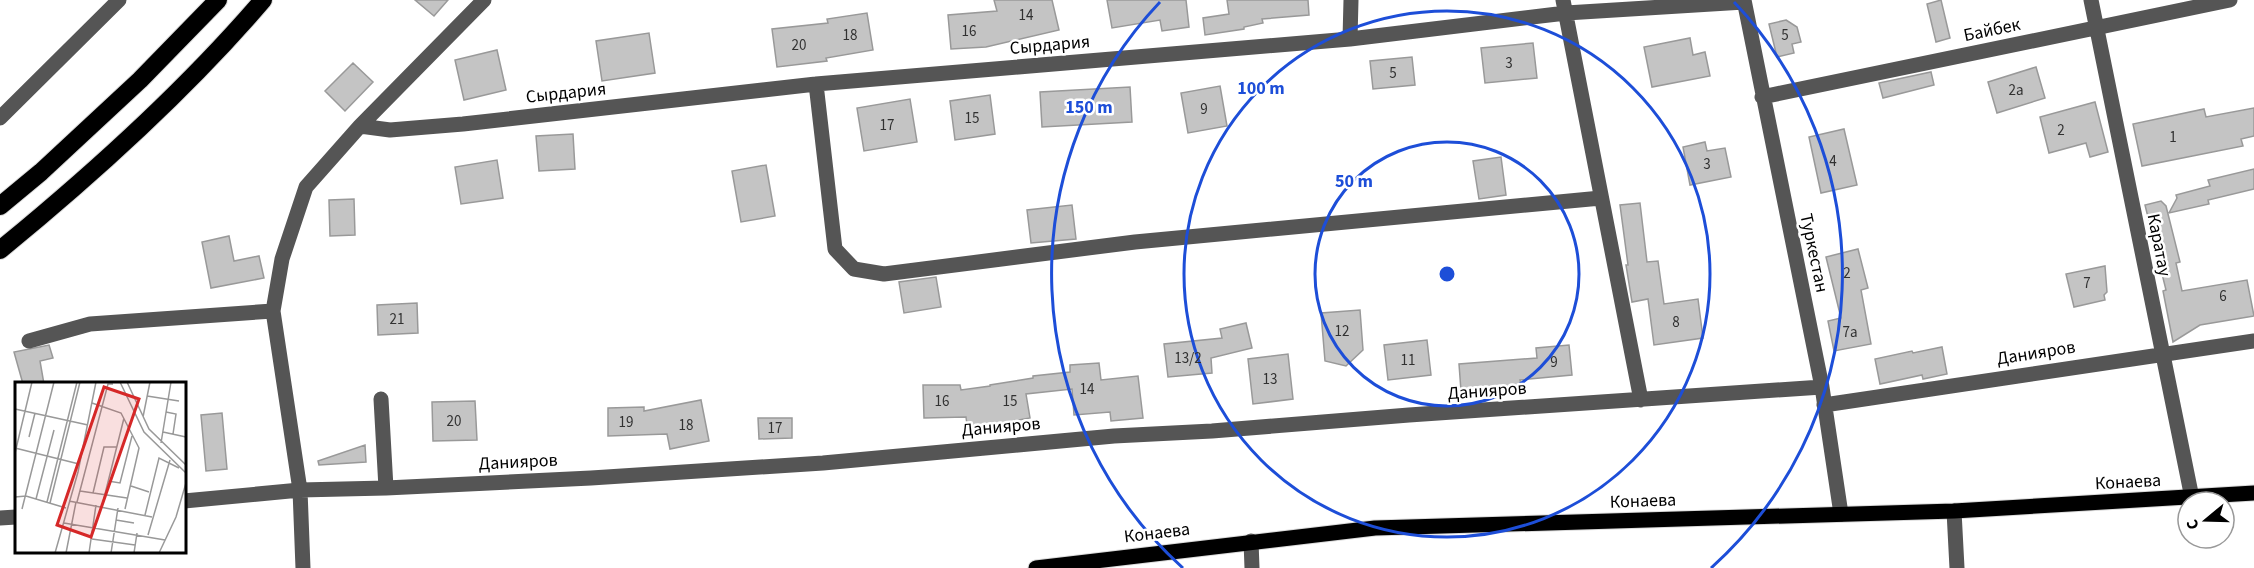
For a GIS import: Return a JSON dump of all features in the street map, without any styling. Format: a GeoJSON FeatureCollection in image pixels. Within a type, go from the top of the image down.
{"type":"FeatureCollection","features":[{"type":"Feature","properties":{"kind":"highway"},"geometry":{"type":"LineString","coordinates":[[0,206],[41,172],[132,87],[218,0]]}},
{"type":"Feature","properties":{"kind":"highway"},"geometry":{"type":"LineString","coordinates":[[0,250],[63,198],[164,104],[241,26],[263,0]]}},
{"type":"Feature","properties":{"kind":"main road","name":"Конаева"},"geometry":{"type":"LineString","coordinates":[[2236,494],[2254,493]]}},
{"type":"Feature","properties":{"kind":"main road","name":"Конаева"},"geometry":{"type":"LineString","coordinates":[[1036,568],[1375,528],[1954,511],[2176,499]]}},
{"type":"Feature","properties":{"kind":"street"},"geometry":{"type":"LineString","coordinates":[[0,118],[120,0]]}},
{"type":"Feature","properties":{"kind":"street"},"geometry":{"type":"LineString","coordinates":[[303,568],[300,490],[273,311],[282,259],[306,187],[360,126],[484,0]]}},
{"type":"Feature","properties":{"kind":"street"},"geometry":{"type":"LineString","coordinates":[[1350,39],[1351,0]]}},
{"type":"Feature","properties":{"kind":"street","name":"Каратау"},"geometry":{"type":"LineString","coordinates":[[2091,0],[2190,490]]}},
{"type":"Feature","properties":{"kind":"street","name":"Байбек"},"geometry":{"type":"LineString","coordinates":[[1762,97],[2230,0]]}},
{"type":"Feature","properties":{"kind":"street","name":"Сырдария"},"geometry":{"type":"LineString","coordinates":[[360,126],[390,130],[463,124],[816,84],[1350,39],[1565,7],[1744,1]]}},
{"type":"Feature","properties":{"kind":"street","name":"Туркестан"},"geometry":{"type":"LineString","coordinates":[[1744,1],[1822,387],[1841,514]]}},
{"type":"Feature","properties":{"kind":"street"},"geometry":{"type":"LineString","coordinates":[[1565,7],[1600,198],[1641,400]]}},
{"type":"Feature","properties":{"kind":"street"},"geometry":{"type":"LineString","coordinates":[[816,84],[835,249],[854,269],[884,274],[1135,242],[1600,198]]}},
{"type":"Feature","properties":{"kind":"street"},"geometry":{"type":"LineString","coordinates":[[29,340],[90,324],[273,311]]}},
{"type":"Feature","properties":{"kind":"street","name":"Данияров"},"geometry":{"type":"LineString","coordinates":[[1824,405],[2254,341]]}},
{"type":"Feature","properties":{"kind":"street","name":"Данияров"},"geometry":{"type":"LineString","coordinates":[[186,501],[300,490],[591,478],[823,464],[1114,436],[1822,387]]}},
{"type":"Feature","properties":{"kind":"street"},"geometry":{"type":"LineString","coordinates":[[381,399],[386,488]]}},
{"type":"Feature","properties":{"kind":"street"},"geometry":{"type":"LineString","coordinates":[[1954,511],[1957,568]]}},
{"type":"Feature","properties":{"kind":"street"},"geometry":{"type":"LineString","coordinates":[[0,518],[15,517]]}},
{"type":"Feature","properties":{"kind":"street"},"geometry":{"type":"LineString","coordinates":[[1251,541],[1252,568]]}},
{"type":"Feature","properties":{"kind":"building"},"geometry":{"type":"Polygon","coordinates":[[[415,0],[448,0],[434,16],[415,0]]]}},
{"type":"Feature","properties":{"kind":"building"},"geometry":{"type":"Polygon","coordinates":[[[994,0],[1052,0],[1059,30],[986,47],[951,49],[948,15],[997,11],[994,0]]]}},
{"type":"Feature","properties":{"kind":"building"},"geometry":{"type":"Polygon","coordinates":[[[1107,0],[1186,0],[1189,27],[1162,31],[1160,20],[1112,28],[1107,0]]]}},
{"type":"Feature","properties":{"kind":"building"},"geometry":{"type":"Polygon","coordinates":[[[1227,0],[1308,0],[1309,15],[1262,19],[1263,23],[1244,27],[1244,29],[1205,35],[1203,18],[1229,14],[1227,0]]]}},
{"type":"Feature","properties":{"kind":"building"},"geometry":{"type":"Polygon","coordinates":[[[1941,0],[1950,38],[1936,42],[1927,4],[1941,0]]]}},
{"type":"Feature","properties":{"kind":"building"},"geometry":{"type":"Polygon","coordinates":[[[867,13],[873,50],[826,58],[827,61],[777,67],[772,29],[828,23],[827,19],[867,13]]]}},
{"type":"Feature","properties":{"kind":"building"},"geometry":{"type":"Polygon","coordinates":[[[1786,20],[1797,27],[1801,42],[1792,44],[1794,53],[1777,57],[1769,24],[1786,20]]]}},
{"type":"Feature","properties":{"kind":"building"},"geometry":{"type":"Polygon","coordinates":[[[649,33],[655,73],[602,81],[596,41],[649,33]]]}},
{"type":"Feature","properties":{"kind":"building"},"geometry":{"type":"Polygon","coordinates":[[[1690,38],[1693,55],[1705,52],[1710,76],[1652,87],[1644,47],[1690,38]]]}},
{"type":"Feature","properties":{"kind":"building"},"geometry":{"type":"Polygon","coordinates":[[[1533,43],[1537,78],[1485,83],[1481,48],[1533,43]]]}},
{"type":"Feature","properties":{"kind":"building"},"geometry":{"type":"Polygon","coordinates":[[[497,50],[506,90],[464,100],[455,60],[497,50]]]}},
{"type":"Feature","properties":{"kind":"building"},"geometry":{"type":"Polygon","coordinates":[[[1412,57],[1415,85],[1373,89],[1370,61],[1412,57]]]}},
{"type":"Feature","properties":{"kind":"building"},"geometry":{"type":"Polygon","coordinates":[[[353,63],[373,82],[345,111],[325,91],[353,63]]]}},
{"type":"Feature","properties":{"kind":"building"},"geometry":{"type":"Polygon","coordinates":[[[2036,67],[2045,98],[1997,113],[1988,82],[2036,67]]]}},
{"type":"Feature","properties":{"kind":"building"},"geometry":{"type":"Polygon","coordinates":[[[1931,72],[1934,85],[1883,98],[1879,83],[1931,72]]]}},
{"type":"Feature","properties":{"kind":"building"},"geometry":{"type":"Polygon","coordinates":[[[1220,86],[1227,126],[1188,133],[1181,93],[1220,86]]]}},
{"type":"Feature","properties":{"kind":"building"},"geometry":{"type":"Polygon","coordinates":[[[1130,87],[1132,122],[1042,127],[1040,92],[1130,87]]]}},
{"type":"Feature","properties":{"kind":"building"},"geometry":{"type":"Polygon","coordinates":[[[990,95],[995,134],[955,140],[950,101],[990,95]]]}},
{"type":"Feature","properties":{"kind":"building"},"geometry":{"type":"Polygon","coordinates":[[[910,99],[917,142],[864,151],[857,108],[910,99]]]}},
{"type":"Feature","properties":{"kind":"building"},"geometry":{"type":"Polygon","coordinates":[[[2095,102],[2108,152],[2090,157],[2086,143],[2049,153],[2040,117],[2095,102]]]}},
{"type":"Feature","properties":{"kind":"building"},"geometry":{"type":"Polygon","coordinates":[[[2254,108],[2254,136],[2241,139],[2243,146],[2142,166],[2133,124],[2204,109],[2206,117],[2254,108]]]}},
{"type":"Feature","properties":{"kind":"building"},"geometry":{"type":"Polygon","coordinates":[[[1844,129],[1857,185],[1821,193],[1809,137],[1844,129]]]}},
{"type":"Feature","properties":{"kind":"building"},"geometry":{"type":"Polygon","coordinates":[[[573,134],[575,169],[539,171],[536,136],[573,134]]]}},
{"type":"Feature","properties":{"kind":"building"},"geometry":{"type":"Polygon","coordinates":[[[1705,142],[1707,151],[1725,148],[1731,177],[1690,185],[1683,147],[1705,142]]]}},
{"type":"Feature","properties":{"kind":"building"},"geometry":{"type":"Polygon","coordinates":[[[1501,157],[1506,195],[1479,199],[1473,161],[1501,157]]]}},
{"type":"Feature","properties":{"kind":"building"},"geometry":{"type":"Polygon","coordinates":[[[497,160],[503,198],[461,204],[455,167],[497,160]]]}},
{"type":"Feature","properties":{"kind":"building"},"geometry":{"type":"Polygon","coordinates":[[[766,165],[775,216],[741,222],[732,171],[766,165]]]}},
{"type":"Feature","properties":{"kind":"building"},"geometry":{"type":"Polygon","coordinates":[[[2254,169],[2254,189],[2208,200],[2209,204],[2169,213],[2177,198],[2176,195],[2210,186],[2208,180],[2254,169]]]}},
{"type":"Feature","properties":{"kind":"building"},"geometry":{"type":"Polygon","coordinates":[[[354,199],[355,235],[330,236],[329,200],[354,199]]]}},
{"type":"Feature","properties":{"kind":"building"},"geometry":{"type":"Polygon","coordinates":[[[2161,201],[2166,206],[2180,262],[2176,263],[2182,291],[2247,280],[2254,316],[2200,325],[2173,342],[2163,291],[2166,290],[2145,205],[2161,201]]]}},
{"type":"Feature","properties":{"kind":"building"},"geometry":{"type":"Polygon","coordinates":[[[1640,203],[1647,262],[1658,261],[1664,304],[1698,299],[1703,338],[1654,345],[1648,299],[1632,302],[1620,205],[1640,203]]]}},
{"type":"Feature","properties":{"kind":"building"},"geometry":{"type":"Polygon","coordinates":[[[1072,205],[1076,239],[1031,243],[1027,210],[1072,205]]]}},
{"type":"Feature","properties":{"kind":"building"},"geometry":{"type":"Polygon","coordinates":[[[229,236],[234,261],[259,256],[264,278],[211,288],[202,242],[229,236]]]}},
{"type":"Feature","properties":{"kind":"building"},"geometry":{"type":"Polygon","coordinates":[[[1858,249],[1868,288],[1861,290],[1871,344],[1834,351],[1828,321],[1841,318],[1826,257],[1858,249]]]}},
{"type":"Feature","properties":{"kind":"building"},"geometry":{"type":"Polygon","coordinates":[[[2105,266],[2107,292],[2104,295],[2105,300],[2074,307],[2066,274],[2105,266]]]}},
{"type":"Feature","properties":{"kind":"building"},"geometry":{"type":"Polygon","coordinates":[[[936,277],[941,307],[904,313],[899,282],[936,277]]]}},
{"type":"Feature","properties":{"kind":"building"},"geometry":{"type":"Polygon","coordinates":[[[417,303],[418,333],[378,335],[377,305],[417,303]]]}},
{"type":"Feature","properties":{"kind":"building"},"geometry":{"type":"Polygon","coordinates":[[[1360,310],[1363,350],[1346,366],[1325,361],[1321,313],[1360,310]]]}},
{"type":"Feature","properties":{"kind":"building"},"geometry":{"type":"Polygon","coordinates":[[[1246,323],[1252,348],[1211,358],[1212,373],[1168,377],[1164,344],[1222,338],[1220,329],[1246,323]]]}},
{"type":"Feature","properties":{"kind":"building"},"geometry":{"type":"Polygon","coordinates":[[[1427,340],[1431,375],[1388,380],[1384,345],[1427,340]]]}},
{"type":"Feature","properties":{"kind":"building"},"geometry":{"type":"Polygon","coordinates":[[[49,345],[53,358],[40,361],[44,382],[22,382],[14,352],[49,345]]]}},
{"type":"Feature","properties":{"kind":"building"},"geometry":{"type":"Polygon","coordinates":[[[1569,345],[1572,375],[1520,380],[1521,386],[1461,391],[1459,364],[1537,358],[1536,348],[1569,345]]]}},
{"type":"Feature","properties":{"kind":"building"},"geometry":{"type":"Polygon","coordinates":[[[1942,347],[1947,374],[1923,379],[1922,375],[1880,384],[1875,359],[1942,347]]]}},
{"type":"Feature","properties":{"kind":"building"},"geometry":{"type":"Polygon","coordinates":[[[1288,354],[1293,399],[1253,404],[1248,359],[1288,354]]]}},
{"type":"Feature","properties":{"kind":"building"},"geometry":{"type":"Polygon","coordinates":[[[1099,363],[1101,380],[1138,376],[1143,418],[1111,421],[1110,412],[1074,415],[1072,389],[1026,394],[1030,418],[990,425],[991,431],[968,433],[966,417],[924,418],[923,385],[960,385],[961,390],[1033,378],[1033,376],[1070,372],[1070,365],[1099,363]]]}},
{"type":"Feature","properties":{"kind":"building"},"geometry":{"type":"Polygon","coordinates":[[[701,400],[709,441],[670,449],[667,434],[608,436],[608,408],[644,407],[644,411],[701,400]]]}},
{"type":"Feature","properties":{"kind":"building"},"geometry":{"type":"Polygon","coordinates":[[[475,401],[477,440],[433,441],[432,402],[475,401]]]}},
{"type":"Feature","properties":{"kind":"building"},"geometry":{"type":"Polygon","coordinates":[[[222,413],[227,469],[206,471],[201,415],[222,413]]]}},
{"type":"Feature","properties":{"kind":"building"},"geometry":{"type":"Polygon","coordinates":[[[758,418],[792,418],[792,438],[759,439],[758,418]]]}},
{"type":"Feature","properties":{"kind":"building"},"geometry":{"type":"Polygon","coordinates":[[[365,445],[366,462],[319,465],[318,461],[365,445]]]}}]}
